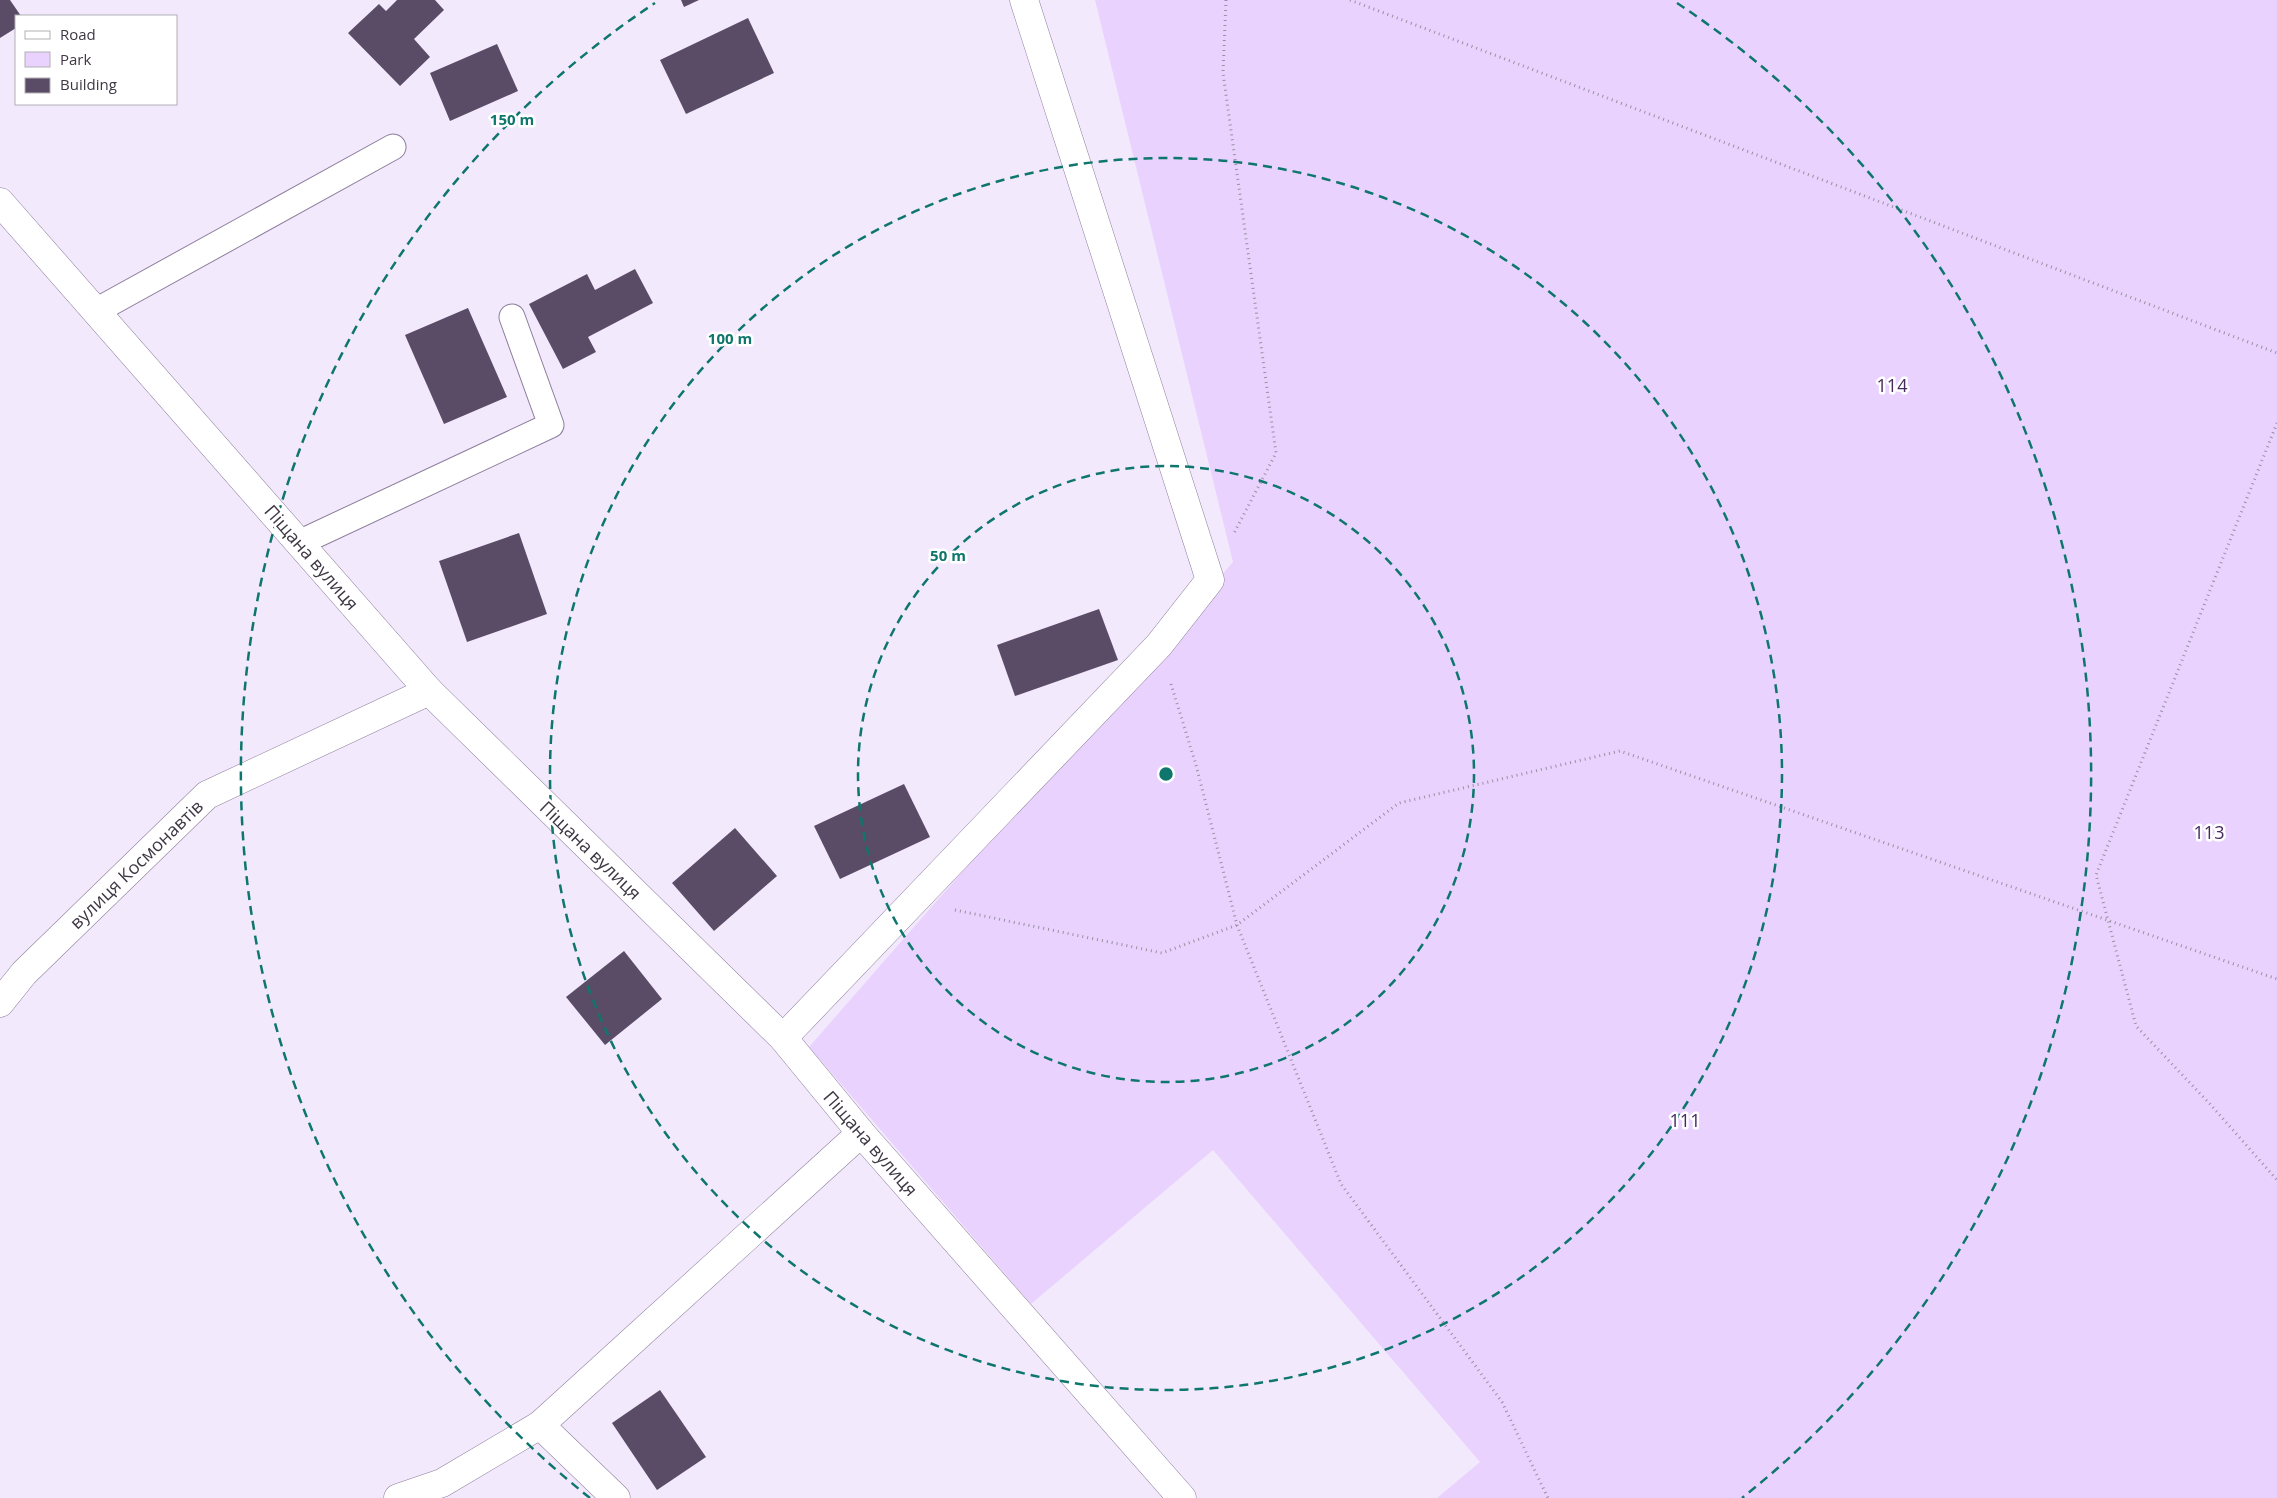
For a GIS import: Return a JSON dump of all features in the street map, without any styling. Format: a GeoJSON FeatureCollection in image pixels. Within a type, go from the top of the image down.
{"type":"FeatureCollection","features":[{"type":"Feature","properties":{"kind":"street"},"geometry":{"type":"LineString","coordinates":[[783,1038],[1159,645],[1210,580],[1024,0]]}},
{"type":"Feature","properties":{"kind":"street","name":"Піщана вулиця"},"geometry":{"type":"LineString","coordinates":[[0,202],[429,691],[783,1038],[861,1133],[1182,1498]]}},
{"type":"Feature","properties":{"kind":"street","name":"вулиця Космонавтів"},"geometry":{"type":"LineString","coordinates":[[0,1003],[24,973],[207,795],[429,691]]}},
{"type":"Feature","properties":{"kind":"street"},"geometry":{"type":"LineString","coordinates":[[398,1498],[442,1483],[540,1425],[861,1133]]}},
{"type":"Feature","properties":{"kind":"street"},"geometry":{"type":"LineString","coordinates":[[540,1425],[616,1498]]}},
{"type":"Feature","properties":{"kind":"lane"},"geometry":{"type":"LineString","coordinates":[[96,311],[393,147]]}},
{"type":"Feature","properties":{"kind":"lane"},"geometry":{"type":"LineString","coordinates":[[299,542],[551,425],[512,317]]}},
{"type":"Feature","properties":{"kind":"path"},"geometry":{"type":"LineString","coordinates":[[1210,580],[1276,453],[1223,73],[1226,0]]}},
{"type":"Feature","properties":{"kind":"path"},"geometry":{"type":"LineString","coordinates":[[1350,0],[2277,353]]}},
{"type":"Feature","properties":{"kind":"path"},"geometry":{"type":"LineString","coordinates":[[2277,423],[2096,875],[2136,1026],[2209,1103],[2277,1180]]}},
{"type":"Feature","properties":{"kind":"path"},"geometry":{"type":"LineString","coordinates":[[1159,645],[1196,765],[1237,925],[1342,1184],[1502,1402],[1548,1498]]}},
{"type":"Feature","properties":{"kind":"path"},"geometry":{"type":"LineString","coordinates":[[951,910],[1162,953],[1237,925],[1399,803],[1620,751],[2277,979]]}},
{"type":"Feature","properties":{"kind":"green space"},"geometry":{"type":"Polygon","coordinates":[[[1095,0],[2277,0],[2277,1498],[1437,1498],[1480,1462],[1213,1150],[1031,1304],[809,1047],[1233,562],[1095,0]]]}},
{"type":"Feature","properties":{"kind":"building"},"geometry":{"type":"Polygon","coordinates":[[[0,0],[10,0],[20,15],[15,15],[15,29],[0,38],[0,0]]]}},
{"type":"Feature","properties":{"kind":"building"},"geometry":{"type":"Polygon","coordinates":[[[397,0],[435,0],[444,10],[414,39],[430,57],[400,86],[348,33],[379,4],[386,11],[397,0]]]}},
{"type":"Feature","properties":{"kind":"building"},"geometry":{"type":"Polygon","coordinates":[[[681,0],[699,0],[684,7],[681,0]]]}},
{"type":"Feature","properties":{"kind":"building"},"geometry":{"type":"Polygon","coordinates":[[[748,18],[774,73],[686,114],[660,60],[748,18]]]}},
{"type":"Feature","properties":{"kind":"building"},"geometry":{"type":"Polygon","coordinates":[[[497,44],[518,91],[450,121],[430,73],[497,44]]]}},
{"type":"Feature","properties":{"kind":"building"},"geometry":{"type":"Polygon","coordinates":[[[635,269],[653,303],[588,337],[596,352],[563,369],[529,304],[587,274],[595,290],[635,269]]]}},
{"type":"Feature","properties":{"kind":"building"},"geometry":{"type":"Polygon","coordinates":[[[468,308],[507,397],[444,424],[405,335],[468,308]]]}},
{"type":"Feature","properties":{"kind":"building"},"geometry":{"type":"Polygon","coordinates":[[[519,533],[547,614],[467,642],[439,561],[519,533]]]}},
{"type":"Feature","properties":{"kind":"building"},"geometry":{"type":"Polygon","coordinates":[[[1099,609],[1118,660],[1015,696],[997,645],[1099,609]]]}},
{"type":"Feature","properties":{"kind":"building"},"geometry":{"type":"Polygon","coordinates":[[[904,784],[930,837],[840,879],[814,826],[904,784]]]}},
{"type":"Feature","properties":{"kind":"building"},"geometry":{"type":"Polygon","coordinates":[[[735,828],[777,876],[714,931],[672,883],[735,828]]]}},
{"type":"Feature","properties":{"kind":"building"},"geometry":{"type":"Polygon","coordinates":[[[624,951],[662,999],[605,1045],[566,997],[624,951]]]}},
{"type":"Feature","properties":{"kind":"building"},"geometry":{"type":"Polygon","coordinates":[[[660,1390],[706,1457],[657,1490],[612,1423],[660,1390]]]}},
{"type":"Feature","properties":{"kind":"park label","name":"114"},"geometry":{"type":"Point","coordinates":[1892,385]}},
{"type":"Feature","properties":{"kind":"park label","name":"113"},"geometry":{"type":"Point","coordinates":[2209,832]}},
{"type":"Feature","properties":{"kind":"park label","name":"111"},"geometry":{"type":"Point","coordinates":[1685,1120]}}]}
